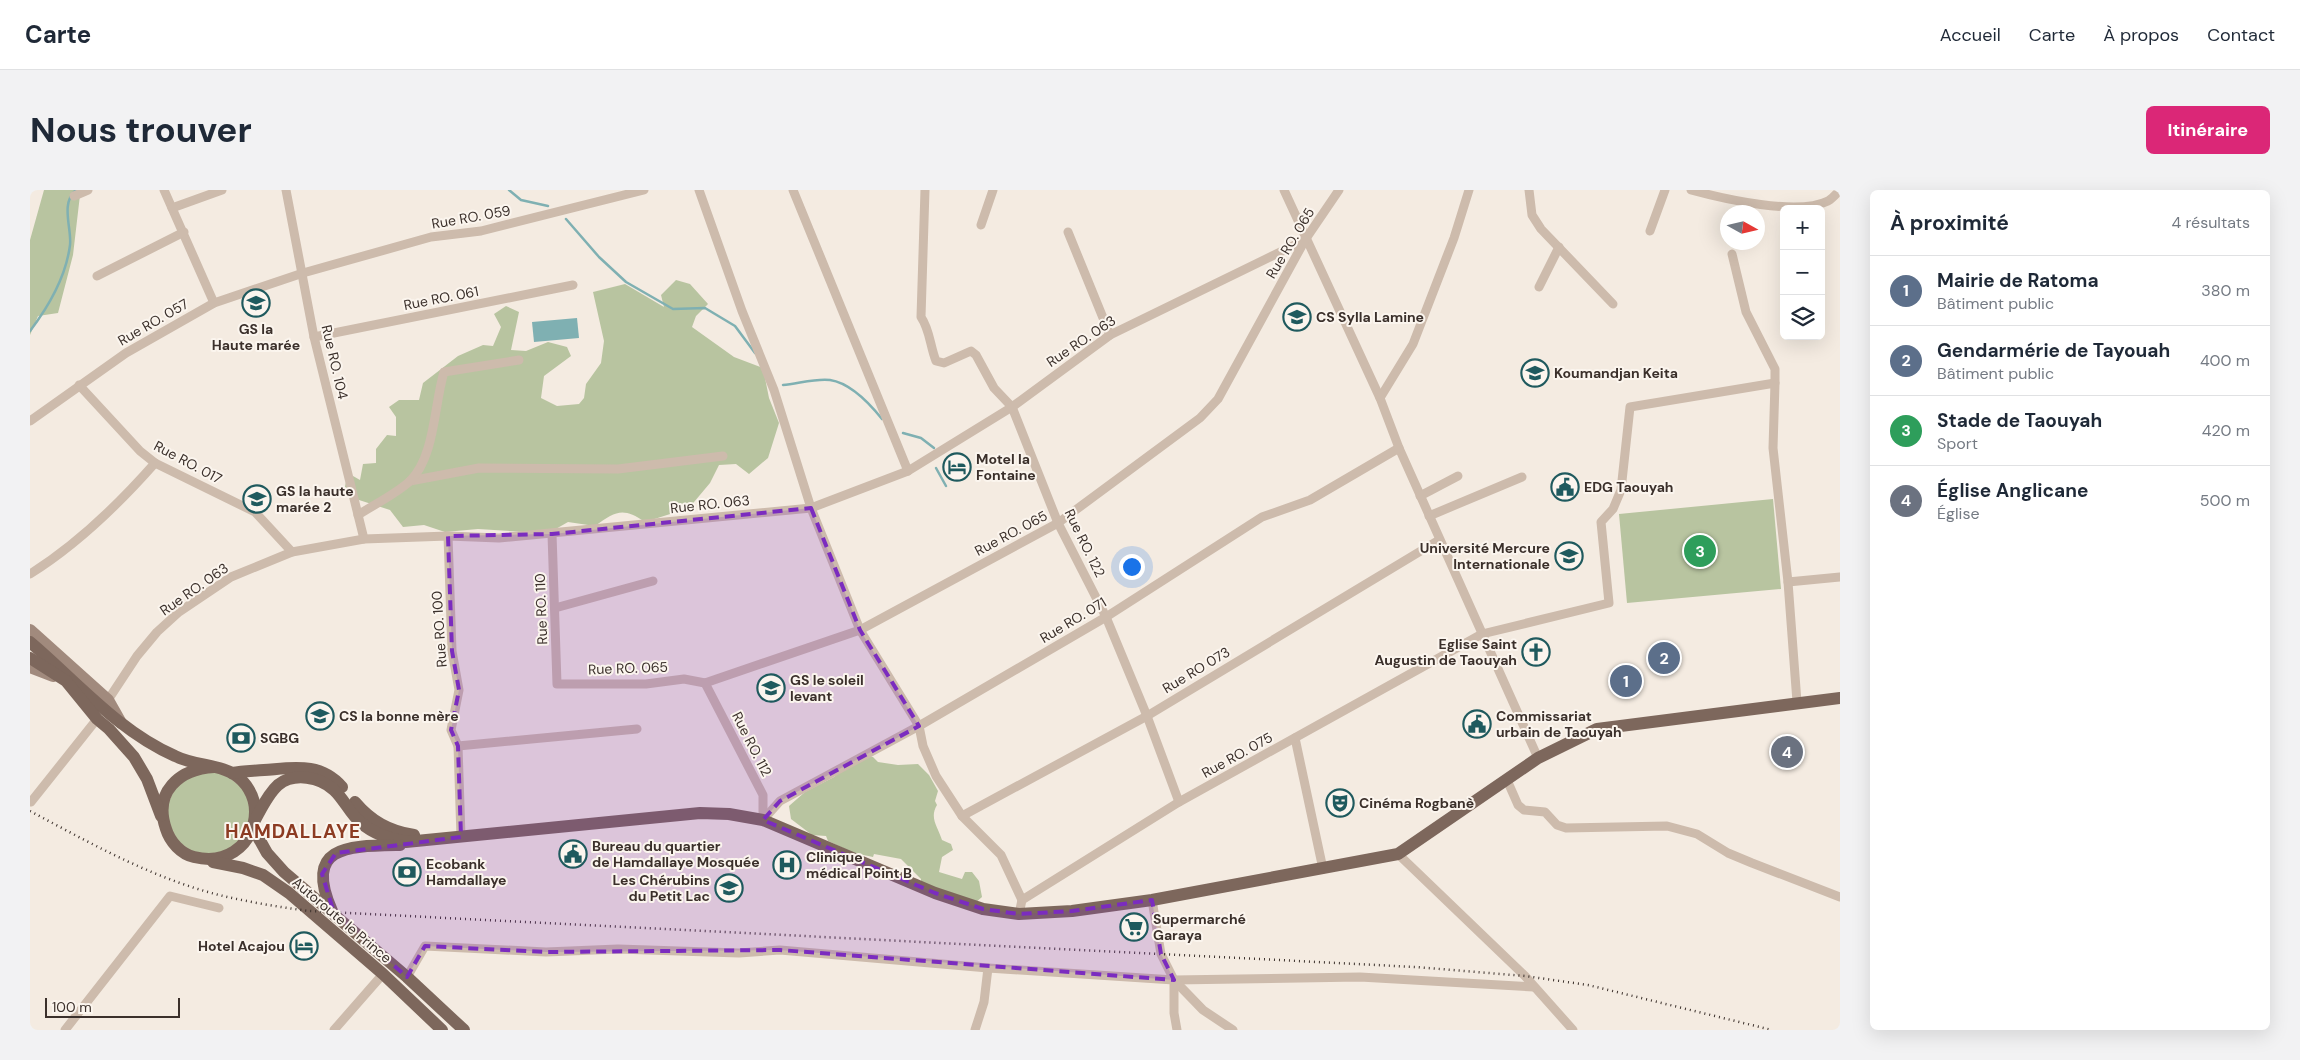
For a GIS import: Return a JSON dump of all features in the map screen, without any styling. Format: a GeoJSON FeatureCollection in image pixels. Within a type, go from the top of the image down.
{"type":"FeatureCollection","features":[{"type":"Feature","properties":{"kind":"main road"},"geometry":{"type":"LineString","coordinates":[[30,642],[122,725],[176,757],[232,773],[241,780],[251,793],[255,809],[254,824]]}},
{"type":"Feature","properties":{"kind":"main road"},"geometry":{"type":"LineString","coordinates":[[30,658],[66,681],[97,719],[109,729],[134,757],[147,779],[168,836],[178,848],[191,856],[206,860],[221,858],[235,852],[246,841],[277,786],[287,780],[308,777],[320,780],[334,789],[360,822],[381,836],[406,842],[700,813],[729,814],[763,820],[935,894],[983,909],[1019,914],[1072,912],[1152,900],[1398,854],[1538,758],[1598,729],[1796,702],[1840,698]]}},
{"type":"Feature","properties":{"kind":"main road"},"geometry":{"type":"LineString","coordinates":[[163,821],[163,804],[170,788],[181,775],[197,768],[214,767]]}},
{"type":"Feature","properties":{"kind":"main road"},"geometry":{"type":"LineString","coordinates":[[232,773],[293,767],[322,771],[338,782],[366,815],[380,826],[406,834],[436,839]]}},
{"type":"Feature","properties":{"kind":"main road","name":"Autoroute le Prince"},"geometry":{"type":"LineString","coordinates":[[254,824],[267,853],[284,872],[464,1030]]}},
{"type":"Feature","properties":{"kind":"main road"},"geometry":{"type":"LineString","coordinates":[[334,914],[324,890],[322,874],[328,859],[336,853],[351,848],[408,845],[436,839]]}},
{"type":"Feature","properties":{"kind":"main road","name":"Autoroute le Prince"},"geometry":{"type":"LineString","coordinates":[[206,860],[243,868],[263,875],[289,893],[383,974],[442,1030]]}},
{"type":"Feature","properties":{"kind":"street"},"geometry":{"type":"LineString","coordinates":[[74,196],[88,190]]}},
{"type":"Feature","properties":{"kind":"street"},"geometry":{"type":"LineString","coordinates":[[164,190],[214,303]]}},
{"type":"Feature","properties":{"kind":"street"},"geometry":{"type":"LineString","coordinates":[[172,208],[222,190]]}},
{"type":"Feature","properties":{"kind":"street","name":"Rue RO. 104"},"geometry":{"type":"LineString","coordinates":[[286,190],[314,338],[364,539]]}},
{"type":"Feature","properties":{"kind":"street","name":"Rue RO. 059"},"geometry":{"type":"LineString","coordinates":[[303,273],[431,237],[481,231],[644,190]]}},
{"type":"Feature","properties":{"kind":"street"},"geometry":{"type":"LineString","coordinates":[[699,190],[742,311],[774,390],[811,508],[860,630],[919,726],[922,746],[936,776],[962,816],[1001,855],[1022,900],[1019,914]]}},
{"type":"Feature","properties":{"kind":"street"},"geometry":{"type":"LineString","coordinates":[[793,190],[908,471]]}},
{"type":"Feature","properties":{"kind":"street"},"geometry":{"type":"LineString","coordinates":[[925,190],[921,317],[928,331],[936,361],[944,363],[970,351],[976,355],[994,388],[1012,407]]}},
{"type":"Feature","properties":{"kind":"street"},"geometry":{"type":"LineString","coordinates":[[981,225],[993,190]]}},
{"type":"Feature","properties":{"kind":"street"},"geometry":{"type":"LineString","coordinates":[[1284,190],[1305,240],[1380,398],[1420,496],[1538,758]]}},
{"type":"Feature","properties":{"kind":"street","name":"Rue RO. 065"},"geometry":{"type":"LineString","coordinates":[[558,684],[646,684],[684,680],[705,683],[860,630],[1058,523],[1200,418],[1218,399],[1305,240],[1339,190]]}},
{"type":"Feature","properties":{"kind":"street"},"geometry":{"type":"LineString","coordinates":[[1380,398],[1414,344],[1454,238],[1469,190]]}},
{"type":"Feature","properties":{"kind":"street"},"geometry":{"type":"LineString","coordinates":[[1529,190],[1532,215],[1541,229],[1613,304]]}},
{"type":"Feature","properties":{"kind":"street"},"geometry":{"type":"LineString","coordinates":[[1650,232],[1665,190]]}},
{"type":"Feature","properties":{"kind":"street"},"geometry":{"type":"LineString","coordinates":[[1691,190],[1724,199],[1799,208],[1829,200],[1840,190]]}},
{"type":"Feature","properties":{"kind":"street"},"geometry":{"type":"LineString","coordinates":[[97,276],[184,232]]}},
{"type":"Feature","properties":{"kind":"street"},"geometry":{"type":"LineString","coordinates":[[1068,232],[1110,335]]}},
{"type":"Feature","properties":{"kind":"street","name":"Rue RO. 063"},"geometry":{"type":"LineString","coordinates":[[108,700],[137,656],[157,632],[179,612],[230,577],[292,552],[364,539],[448,536],[499,538],[811,508],[908,471],[1012,407],[1110,335],[1305,240]]}},
{"type":"Feature","properties":{"kind":"street"},"geometry":{"type":"LineString","coordinates":[[1539,287],[1559,247]]}},
{"type":"Feature","properties":{"kind":"street"},"geometry":{"type":"LineString","coordinates":[[1732,254],[1746,312],[1775,369],[1773,448],[1788,582],[1796,702]]}},
{"type":"Feature","properties":{"kind":"street","name":"Rue RO. 057"},"geometry":{"type":"LineString","coordinates":[[30,421],[126,353],[214,303],[303,273]]}},
{"type":"Feature","properties":{"kind":"street","name":"Rue RO. 061"},"geometry":{"type":"LineString","coordinates":[[314,338],[573,285]]}},
{"type":"Feature","properties":{"kind":"street"},"geometry":{"type":"LineString","coordinates":[[410,481],[426,457],[438,393],[444,372],[519,360]]}},
{"type":"Feature","properties":{"kind":"street","name":"Rue RO. 075"},"geometry":{"type":"LineString","coordinates":[[1022,900],[1179,802],[1482,634],[1609,603],[1601,522],[1613,509],[1621,490],[1630,407],[1775,383]]}},
{"type":"Feature","properties":{"kind":"street","name":"Rue RO. 017"},"geometry":{"type":"LineString","coordinates":[[79,385],[140,451],[155,463],[255,512],[292,552]]}},
{"type":"Feature","properties":{"kind":"street","name":"Rue RO. 122"},"geometry":{"type":"LineString","coordinates":[[1012,407],[1058,523],[1106,617],[1148,716],[1179,802]]}},
{"type":"Feature","properties":{"kind":"street","name":"Rue RO. 071"},"geometry":{"type":"LineString","coordinates":[[763,820],[780,801],[919,726],[1106,617],[1262,517],[1310,500],[1399,448]]}},
{"type":"Feature","properties":{"kind":"street"},"geometry":{"type":"LineString","coordinates":[[358,515],[410,481],[480,468],[618,469],[722,456]]}},
{"type":"Feature","properties":{"kind":"street"},"geometry":{"type":"LineString","coordinates":[[30,574],[76,542],[121,502],[155,463]]}},
{"type":"Feature","properties":{"kind":"street"},"geometry":{"type":"LineString","coordinates":[[1420,496],[1458,476]]}},
{"type":"Feature","properties":{"kind":"street"},"geometry":{"type":"LineString","coordinates":[[1429,516],[1522,477]]}},
{"type":"Feature","properties":{"kind":"street","name":"Rue RO. 110"},"geometry":{"type":"LineString","coordinates":[[552,534],[558,684]]}},
{"type":"Feature","properties":{"kind":"street","name":"Rue RO. 100"},"geometry":{"type":"LineString","coordinates":[[448,536],[452,651],[459,690],[452,730],[458,746],[461,837]]}},
{"type":"Feature","properties":{"kind":"street","name":"Rue RO 073"},"geometry":{"type":"LineString","coordinates":[[962,816],[1148,716],[1440,540]]}},
{"type":"Feature","properties":{"kind":"street"},"geometry":{"type":"LineString","coordinates":[[1788,582],[1840,577]]}},
{"type":"Feature","properties":{"kind":"street"},"geometry":{"type":"LineString","coordinates":[[555,608],[653,581]]}},
{"type":"Feature","properties":{"kind":"street"},"geometry":{"type":"LineString","coordinates":[[30,630],[108,700],[122,725]]}},
{"type":"Feature","properties":{"kind":"street"},"geometry":{"type":"LineString","coordinates":[[30,667],[66,681]]}},
{"type":"Feature","properties":{"kind":"street","name":"Rue RO. 112"},"geometry":{"type":"LineString","coordinates":[[705,683],[763,795],[763,820]]}},
{"type":"Feature","properties":{"kind":"street"},"geometry":{"type":"LineString","coordinates":[[31,802],[97,719]]}},
{"type":"Feature","properties":{"kind":"street"},"geometry":{"type":"LineString","coordinates":[[458,746],[637,729]]}},
{"type":"Feature","properties":{"kind":"street"},"geometry":{"type":"LineString","coordinates":[[1295,738],[1323,869]]}},
{"type":"Feature","properties":{"kind":"street"},"geometry":{"type":"LineString","coordinates":[[1507,780],[1518,805],[1524,810],[1545,812],[1557,825],[1566,828],[1667,826],[1697,834],[1728,853],[1840,897]]}},
{"type":"Feature","properties":{"kind":"street"},"geometry":{"type":"LineString","coordinates":[[1398,854],[1534,987],[1573,1030]]}},
{"type":"Feature","properties":{"kind":"street"},"geometry":{"type":"LineString","coordinates":[[65,1030],[170,896],[219,908]]}},
{"type":"Feature","properties":{"kind":"street"},"geometry":{"type":"LineString","coordinates":[[1152,900],[1161,954],[1174,980],[1203,1010],[1233,1030]]}},
{"type":"Feature","properties":{"kind":"street"},"geometry":{"type":"LineString","coordinates":[[407,978],[425,946],[546,952],[618,949],[740,952],[780,950],[988,968],[1174,980],[1360,977],[1534,987]]}},
{"type":"Feature","properties":{"kind":"street"},"geometry":{"type":"LineString","coordinates":[[974,1030],[984,1002],[988,968]]}},
{"type":"Feature","properties":{"kind":"street"},"geometry":{"type":"LineString","coordinates":[[334,1030],[383,974]]}},
{"type":"Feature","properties":{"kind":"street"},"geometry":{"type":"LineString","coordinates":[[1174,980],[1174,1013],[1177,1030]]}},
{"type":"Feature","properties":{"kind":"highlighted area"},"geometry":{"type":"Polygon","coordinates":[[[811,508],[860,630],[919,726],[780,801],[763,820],[935,893],[983,909],[1019,914],[1072,911],[1152,900],[1161,954],[1174,980],[780,950],[546,952],[425,946],[407,977],[334,913],[322,874],[336,853],[461,837],[458,746],[451,730],[459,690],[452,651],[448,536],[552,534],[811,508]]]}},
{"type":"Feature","properties":{"kind":"green space"},"geometry":{"type":"Polygon","coordinates":[[[44,190],[84,190],[80,195],[73,255],[58,313],[38,316],[30,335],[30,240],[44,190]]]}},
{"type":"Feature","properties":{"kind":"green space"},"geometry":{"type":"Polygon","coordinates":[[[676,280],[690,284],[708,304],[696,316],[692,327],[734,357],[763,368],[769,398],[779,423],[768,458],[749,474],[736,464],[719,465],[710,483],[689,508],[645,522],[631,514],[620,513],[614,514],[595,526],[568,522],[554,530],[524,532],[478,529],[445,532],[424,525],[403,527],[390,510],[359,500],[344,491],[346,482],[353,476],[360,480],[363,464],[376,463],[376,449],[387,435],[396,436],[396,417],[389,407],[399,400],[419,400],[423,383],[458,356],[483,345],[493,346],[501,327],[494,314],[506,306],[519,312],[511,350],[526,351],[548,342],[567,347],[571,356],[544,376],[541,398],[557,406],[579,404],[584,398],[586,384],[601,363],[604,341],[593,292],[625,284],[664,307],[661,295],[676,280]]]}},
{"type":"Feature","properties":{"kind":"green space"},"geometry":{"type":"Polygon","coordinates":[[[1773,499],[1781,589],[1627,603],[1619,514],[1773,499]]]}},
{"type":"Feature","properties":{"kind":"green space"},"geometry":{"type":"Polygon","coordinates":[[[861,755],[873,757],[878,762],[898,765],[918,764],[929,775],[938,791],[935,801],[937,805],[934,814],[935,822],[942,840],[951,844],[953,850],[942,857],[939,872],[962,879],[965,872],[972,872],[979,881],[982,897],[975,903],[921,884],[921,879],[901,859],[874,854],[873,857],[854,853],[828,841],[826,836],[812,835],[791,819],[789,806],[805,792],[834,777],[861,755]]]}},
{"type":"Feature","properties":{"kind":"green space"},"geometry":{"type":"Polygon","coordinates":[[[199,771],[222,772],[246,791],[252,820],[232,851],[196,855],[173,837],[166,808],[175,788],[199,771]]]}},
{"type":"Feature","properties":{"kind":"water"},"geometry":{"type":"Polygon","coordinates":[[[577,318],[579,338],[534,342],[532,322],[577,318]]]}},
{"type":"Feature","properties":{"kind":"waterway"},"geometry":{"type":"LineString","coordinates":[[30,331],[56,291],[65,268],[70,245],[68,209],[71,195],[76,190]]}},
{"type":"Feature","properties":{"kind":"waterway"},"geometry":{"type":"LineString","coordinates":[[509,190],[521,200],[548,206]]}},
{"type":"Feature","properties":{"kind":"waterway"},"geometry":{"type":"LineString","coordinates":[[566,219],[599,257],[626,282],[673,309],[705,308],[735,326],[755,353]]}},
{"type":"Feature","properties":{"kind":"waterway"},"geometry":{"type":"LineString","coordinates":[[783,385],[819,380],[837,382],[859,395],[882,419]]}},
{"type":"Feature","properties":{"kind":"waterway"},"geometry":{"type":"LineString","coordinates":[[903,433],[921,438],[934,448]]}},
{"type":"Feature","properties":{"kind":"waterway"},"geometry":{"type":"LineString","coordinates":[[936,468],[946,486]]}},
{"type":"Feature","properties":{"kind":"railway"},"geometry":{"type":"LineString","coordinates":[[30,811],[122,859],[194,888],[230,898],[309,911],[1416,967],[1525,976],[1588,985],[1772,1030]]}},
{"type":"Feature","properties":{"kind":"place","name":"GS la Haute marée"},"geometry":{"type":"Point","coordinates":[256,303]}},
{"type":"Feature","properties":{"kind":"place","name":"CS Sylla Lamine"},"geometry":{"type":"Point","coordinates":[1297,317]}},
{"type":"Feature","properties":{"kind":"place","name":"Koumandjan Keita"},"geometry":{"type":"Point","coordinates":[1535,373]}},
{"type":"Feature","properties":{"kind":"place","name":"Motel la Fontaine"},"geometry":{"type":"Point","coordinates":[957,467]}},
{"type":"Feature","properties":{"kind":"place","name":"EDG Taouyah"},"geometry":{"type":"Point","coordinates":[1565,487]}},
{"type":"Feature","properties":{"kind":"place","name":"GS la haute marée 2"},"geometry":{"type":"Point","coordinates":[257,499]}},
{"type":"Feature","properties":{"kind":"place","name":"Stade de Taouyah"},"geometry":{"type":"Point","coordinates":[1700,551]}},
{"type":"Feature","properties":{"kind":"place","name":"Université Mercure Internationale"},"geometry":{"type":"Point","coordinates":[1569,556]}},
{"type":"Feature","properties":{"kind":"place","name":"Eglise Saint Augustin de Taouyah"},"geometry":{"type":"Point","coordinates":[1536,652]}},
{"type":"Feature","properties":{"kind":"place","name":"Gendarmérie de Tayouah"},"geometry":{"type":"Point","coordinates":[1664,658]}},
{"type":"Feature","properties":{"kind":"place","name":"Mairie de Ratoma"},"geometry":{"type":"Point","coordinates":[1626,681]}},
{"type":"Feature","properties":{"kind":"place","name":"GS le soleil levant"},"geometry":{"type":"Point","coordinates":[771,688]}},
{"type":"Feature","properties":{"kind":"place","name":"CS la bonne mère"},"geometry":{"type":"Point","coordinates":[320,716]}},
{"type":"Feature","properties":{"kind":"place","name":"Commissariat urbain de Taouyah"},"geometry":{"type":"Point","coordinates":[1477,724]}},
{"type":"Feature","properties":{"kind":"place","name":"SGBG"},"geometry":{"type":"Point","coordinates":[241,738]}},
{"type":"Feature","properties":{"kind":"place","name":"Église Anglicane"},"geometry":{"type":"Point","coordinates":[1787,752]}},
{"type":"Feature","properties":{"kind":"place","name":"Cinéma Rogbanè"},"geometry":{"type":"Point","coordinates":[1340,803]}},
{"type":"Feature","properties":{"kind":"place","name":"Bureau du quartier de Hamdallaye Mosquée"},"geometry":{"type":"Point","coordinates":[573,854]}},
{"type":"Feature","properties":{"kind":"place","name":"Clinique médical Point B"},"geometry":{"type":"Point","coordinates":[787,865]}},
{"type":"Feature","properties":{"kind":"place","name":"Ecobank Hamdallaye"},"geometry":{"type":"Point","coordinates":[407,872]}},
{"type":"Feature","properties":{"kind":"place","name":"Les Chérubins du Petit Lac"},"geometry":{"type":"Point","coordinates":[729,888]}},
{"type":"Feature","properties":{"kind":"place","name":"Supermarché Garaya"},"geometry":{"type":"Point","coordinates":[1134,927]}},
{"type":"Feature","properties":{"kind":"place","name":"Hotel Acajou"},"geometry":{"type":"Point","coordinates":[304,946]}},
{"type":"Feature","properties":{"kind":"district","name":"HAMDALLAYE"},"geometry":{"type":"Point","coordinates":[293,831]}}]}
